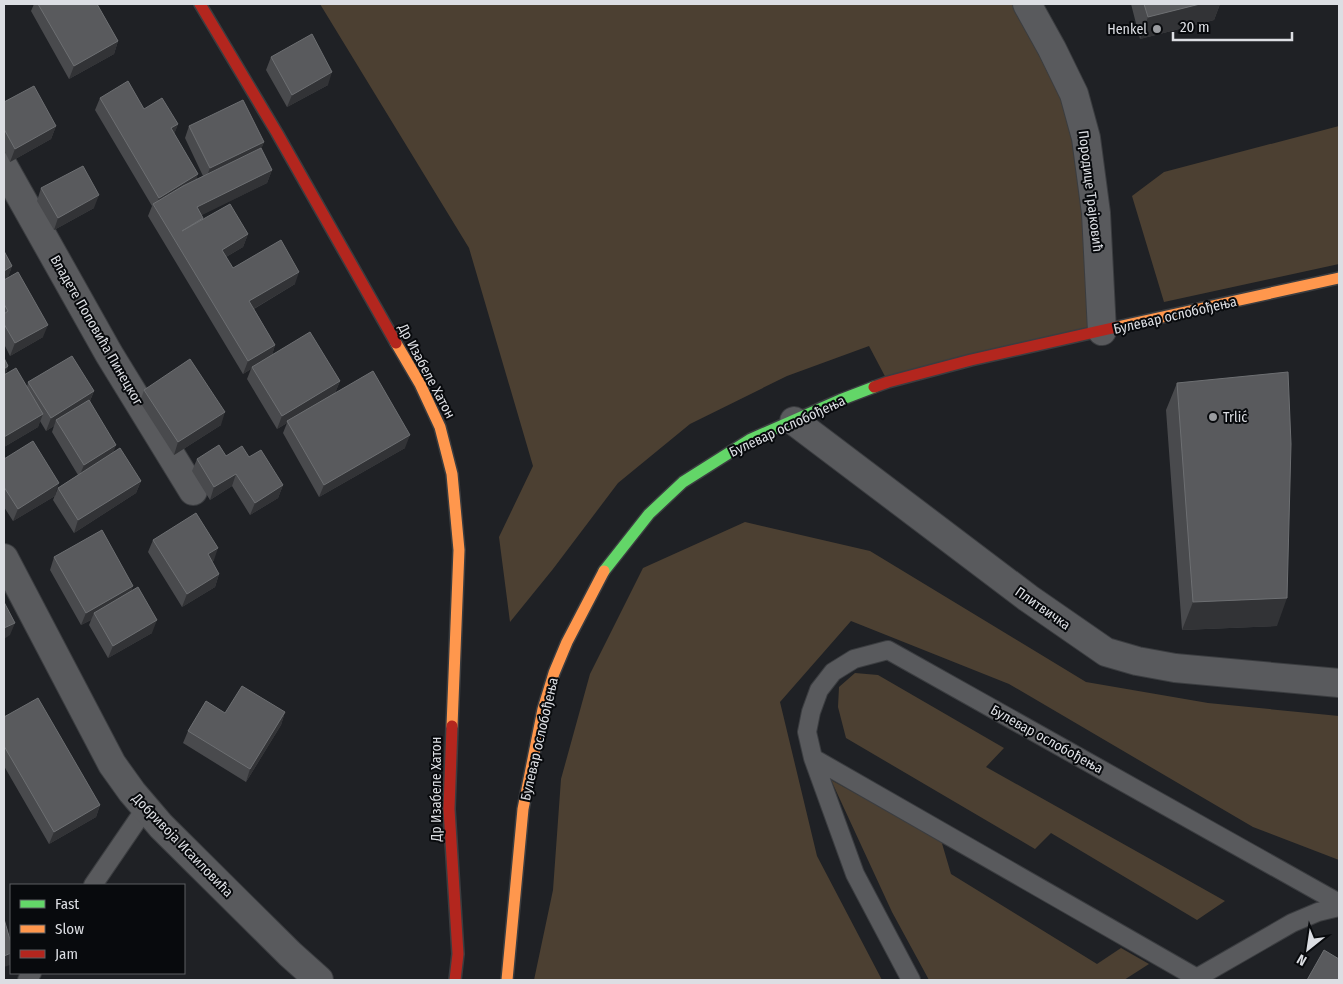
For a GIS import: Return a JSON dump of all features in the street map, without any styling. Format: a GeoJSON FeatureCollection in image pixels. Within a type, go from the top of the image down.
{"type":"FeatureCollection","features":[{"type":"Feature","properties":{"kind":"main road","name":"Др Изабеле Хатон"},"geometry":{"type":"LineString","coordinates":[[200,4],[277,133],[420,384],[440,428],[452,474],[459,550],[449,808],[458,954],[455,980]]}},
{"type":"Feature","properties":{"kind":"main road","name":"Булевар ослобођења"},"geometry":{"type":"LineString","coordinates":[[507,980],[523,808],[543,709],[554,673],[603,572],[649,514],[683,482],[751,439],[888,382],[944,367],[1339,278]]}},
{"type":"Feature","properties":{"kind":"street","name":"Породице Трајковић"},"geometry":{"type":"LineString","coordinates":[[1027,4],[1074,94],[1086,138],[1096,213],[1102,331]]}},
{"type":"Feature","properties":{"kind":"street","name":"Владете Поповића Пинецког"},"geometry":{"type":"LineString","coordinates":[[4,167],[109,354],[194,491]]}},
{"type":"Feature","properties":{"kind":"street","name":"Плитвичка"},"geometry":{"type":"LineString","coordinates":[[794,421],[1028,598],[1106,652],[1137,662],[1175,668],[1339,683]]}},
{"type":"Feature","properties":{"kind":"street","name":"Добривоја Исаиловића"},"geometry":{"type":"LineString","coordinates":[[4,558],[112,764],[146,809],[290,954],[319,980]]}},
{"type":"Feature","properties":{"kind":"lane","name":"Булевар ослобођења"},"geometry":{"type":"LineString","coordinates":[[911,980],[855,874],[813,758],[808,732],[810,712],[819,690],[833,672],[854,659],[888,650],[1339,903]]}},
{"type":"Feature","properties":{"kind":"lane"},"geometry":{"type":"LineString","coordinates":[[813,758],[1195,979],[1292,923],[1318,912],[1339,907]]}},
{"type":"Feature","properties":{"kind":"lane"},"geometry":{"type":"LineString","coordinates":[[94,884],[146,809]]}},
{"type":"Feature","properties":{"kind":"shaded area"},"geometry":{"type":"Polygon","coordinates":[[[320,4],[1027,4],[1074,94],[1102,331],[888,382],[869,346],[787,376],[690,424],[618,483],[510,622],[499,537],[533,466],[469,248],[320,4]]]}},
{"type":"Feature","properties":{"kind":"shaded area"},"geometry":{"type":"Polygon","coordinates":[[[1339,126],[1339,264],[1164,302],[1132,196],[1164,172],[1339,126]]]}},
{"type":"Feature","properties":{"kind":"shaded area"},"geometry":{"type":"Polygon","coordinates":[[[745,522],[870,551],[1086,682],[1208,703],[1339,716],[1339,860],[1253,827],[1009,684],[851,621],[780,702],[817,856],[882,980],[534,980],[553,890],[561,779],[590,674],[643,568],[745,522]]]}},
{"type":"Feature","properties":{"kind":"shaded area"},"geometry":{"type":"Polygon","coordinates":[[[855,673],[878,675],[1004,748],[986,767],[1225,901],[1197,920],[1051,833],[1035,849],[846,738],[838,707],[839,687],[855,673]]]}},
{"type":"Feature","properties":{"kind":"shaded area"},"geometry":{"type":"Polygon","coordinates":[[[831,780],[941,840],[951,874],[1097,964],[1121,948],[1149,964],[1124,980],[929,980],[892,912],[831,780]]]}},
{"type":"Feature","properties":{"kind":"building"},"geometry":{"type":"Polygon","coordinates":[[[38,4],[97,4],[118,41],[74,66],[38,4]]]}},
{"type":"Feature","properties":{"kind":"building"},"geometry":{"type":"Polygon","coordinates":[[[1144,4],[1200,4],[1148,17],[1144,4]]]}},
{"type":"Feature","properties":{"kind":"building"},"geometry":{"type":"Polygon","coordinates":[[[312,34],[332,72],[292,95],[271,57],[312,34]]]}},
{"type":"Feature","properties":{"kind":"building"},"geometry":{"type":"Polygon","coordinates":[[[128,81],[144,109],[162,98],[178,124],[171,128],[198,174],[159,198],[100,98],[128,81]]]}},
{"type":"Feature","properties":{"kind":"building"},"geometry":{"type":"Polygon","coordinates":[[[34,86],[56,126],[15,149],[4,129],[4,102],[34,86]]]}},
{"type":"Feature","properties":{"kind":"building"},"geometry":{"type":"Polygon","coordinates":[[[243,100],[264,142],[210,168],[189,126],[243,100]]]}},
{"type":"Feature","properties":{"kind":"building"},"geometry":{"type":"Polygon","coordinates":[[[261,148],[272,170],[197,207],[203,218],[182,231],[230,204],[248,234],[222,250],[233,268],[281,240],[299,272],[249,301],[275,345],[248,361],[153,204],[183,186],[261,148]]]}},
{"type":"Feature","properties":{"kind":"building"},"geometry":{"type":"Polygon","coordinates":[[[83,166],[99,195],[58,218],[41,188],[83,166]]]}},
{"type":"Feature","properties":{"kind":"building"},"geometry":{"type":"Polygon","coordinates":[[[4,251],[12,266],[4,271],[4,251]]]}},
{"type":"Feature","properties":{"kind":"building"},"geometry":{"type":"Polygon","coordinates":[[[18,272],[48,325],[15,343],[4,324],[4,314],[8,311],[4,304],[4,280],[18,272]]]}},
{"type":"Feature","properties":{"kind":"building"},"geometry":{"type":"Polygon","coordinates":[[[310,332],[340,381],[282,416],[252,367],[310,332]]]}},
{"type":"Feature","properties":{"kind":"building"},"geometry":{"type":"Polygon","coordinates":[[[72,356],[94,391],[51,418],[28,382],[72,356]]]}},
{"type":"Feature","properties":{"kind":"building"},"geometry":{"type":"Polygon","coordinates":[[[4,358],[8,366],[4,369],[4,358]]]}},
{"type":"Feature","properties":{"kind":"building"},"geometry":{"type":"Polygon","coordinates":[[[190,359],[225,412],[178,442],[144,390],[190,359]]]}},
{"type":"Feature","properties":{"kind":"building"},"geometry":{"type":"Polygon","coordinates":[[[16,368],[43,414],[4,437],[4,375],[16,368]]]}},
{"type":"Feature","properties":{"kind":"building"},"geometry":{"type":"Polygon","coordinates":[[[373,371],[410,435],[324,485],[287,421],[373,371]]]}},
{"type":"Feature","properties":{"kind":"building"},"geometry":{"type":"Polygon","coordinates":[[[1288,372],[1291,444],[1287,598],[1193,602],[1177,383],[1288,372]]]}},
{"type":"Feature","properties":{"kind":"building"},"geometry":{"type":"Polygon","coordinates":[[[89,400],[116,445],[84,465],[56,420],[89,400]]]}},
{"type":"Feature","properties":{"kind":"building"},"geometry":{"type":"Polygon","coordinates":[[[33,441],[59,483],[18,509],[4,487],[4,459],[33,441]]]}},
{"type":"Feature","properties":{"kind":"building"},"geometry":{"type":"Polygon","coordinates":[[[219,445],[226,456],[242,446],[249,457],[261,450],[283,485],[255,503],[236,474],[214,487],[197,459],[219,445]]]}},
{"type":"Feature","properties":{"kind":"building"},"geometry":{"type":"Polygon","coordinates":[[[120,448],[141,481],[78,520],[58,488],[120,448]]]}},
{"type":"Feature","properties":{"kind":"building"},"geometry":{"type":"Polygon","coordinates":[[[196,513],[218,548],[208,554],[219,574],[187,594],[153,540],[196,513]]]}},
{"type":"Feature","properties":{"kind":"building"},"geometry":{"type":"Polygon","coordinates":[[[102,530],[133,586],[86,613],[54,557],[102,530]]]}},
{"type":"Feature","properties":{"kind":"building"},"geometry":{"type":"Polygon","coordinates":[[[138,587],[157,620],[113,646],[94,613],[138,587]]]}},
{"type":"Feature","properties":{"kind":"building"},"geometry":{"type":"Polygon","coordinates":[[[4,602],[15,623],[4,628],[4,602]]]}},
{"type":"Feature","properties":{"kind":"building"},"geometry":{"type":"Polygon","coordinates":[[[242,686],[285,712],[250,769],[188,731],[206,701],[225,713],[242,686]]]}},
{"type":"Feature","properties":{"kind":"building"},"geometry":{"type":"Polygon","coordinates":[[[38,698],[100,805],[54,832],[4,746],[4,717],[38,698]]]}},
{"type":"Feature","properties":{"kind":"building"},"geometry":{"type":"Polygon","coordinates":[[[4,919],[10,940],[10,953],[4,956],[4,919]]]}},
{"type":"Feature","properties":{"kind":"building"},"geometry":{"type":"Polygon","coordinates":[[[1324,950],[1339,959],[1339,980],[1307,980],[1324,950]]]}},
{"type":"Feature","properties":{"kind":"traffic: fast"},"geometry":{"type":"LineString","coordinates":[[604,571],[649,514],[683,482],[751,439],[874,387]]}},
{"type":"Feature","properties":{"kind":"traffic: slow"},"geometry":{"type":"LineString","coordinates":[[1117,327],[1339,278]]}},
{"type":"Feature","properties":{"kind":"traffic: slow"},"geometry":{"type":"LineString","coordinates":[[396,343],[420,384],[440,427],[452,474],[459,550],[452,726]]}},
{"type":"Feature","properties":{"kind":"traffic: slow"},"geometry":{"type":"LineString","coordinates":[[507,980],[523,809],[543,709],[554,673],[567,642],[604,571]]}},
{"type":"Feature","properties":{"kind":"traffic: jam"},"geometry":{"type":"LineString","coordinates":[[200,4],[277,133],[396,343]]}},
{"type":"Feature","properties":{"kind":"traffic: jam"},"geometry":{"type":"LineString","coordinates":[[874,387],[971,360],[1117,327]]}},
{"type":"Feature","properties":{"kind":"traffic: jam"},"geometry":{"type":"LineString","coordinates":[[452,726],[449,809],[458,954],[455,980]]}},
{"type":"Feature","properties":{"kind":"place","name":"Henkel"},"geometry":{"type":"Point","coordinates":[1157,29]}},
{"type":"Feature","properties":{"kind":"place","name":"Trlić"},"geometry":{"type":"Point","coordinates":[1213,417]}}]}
